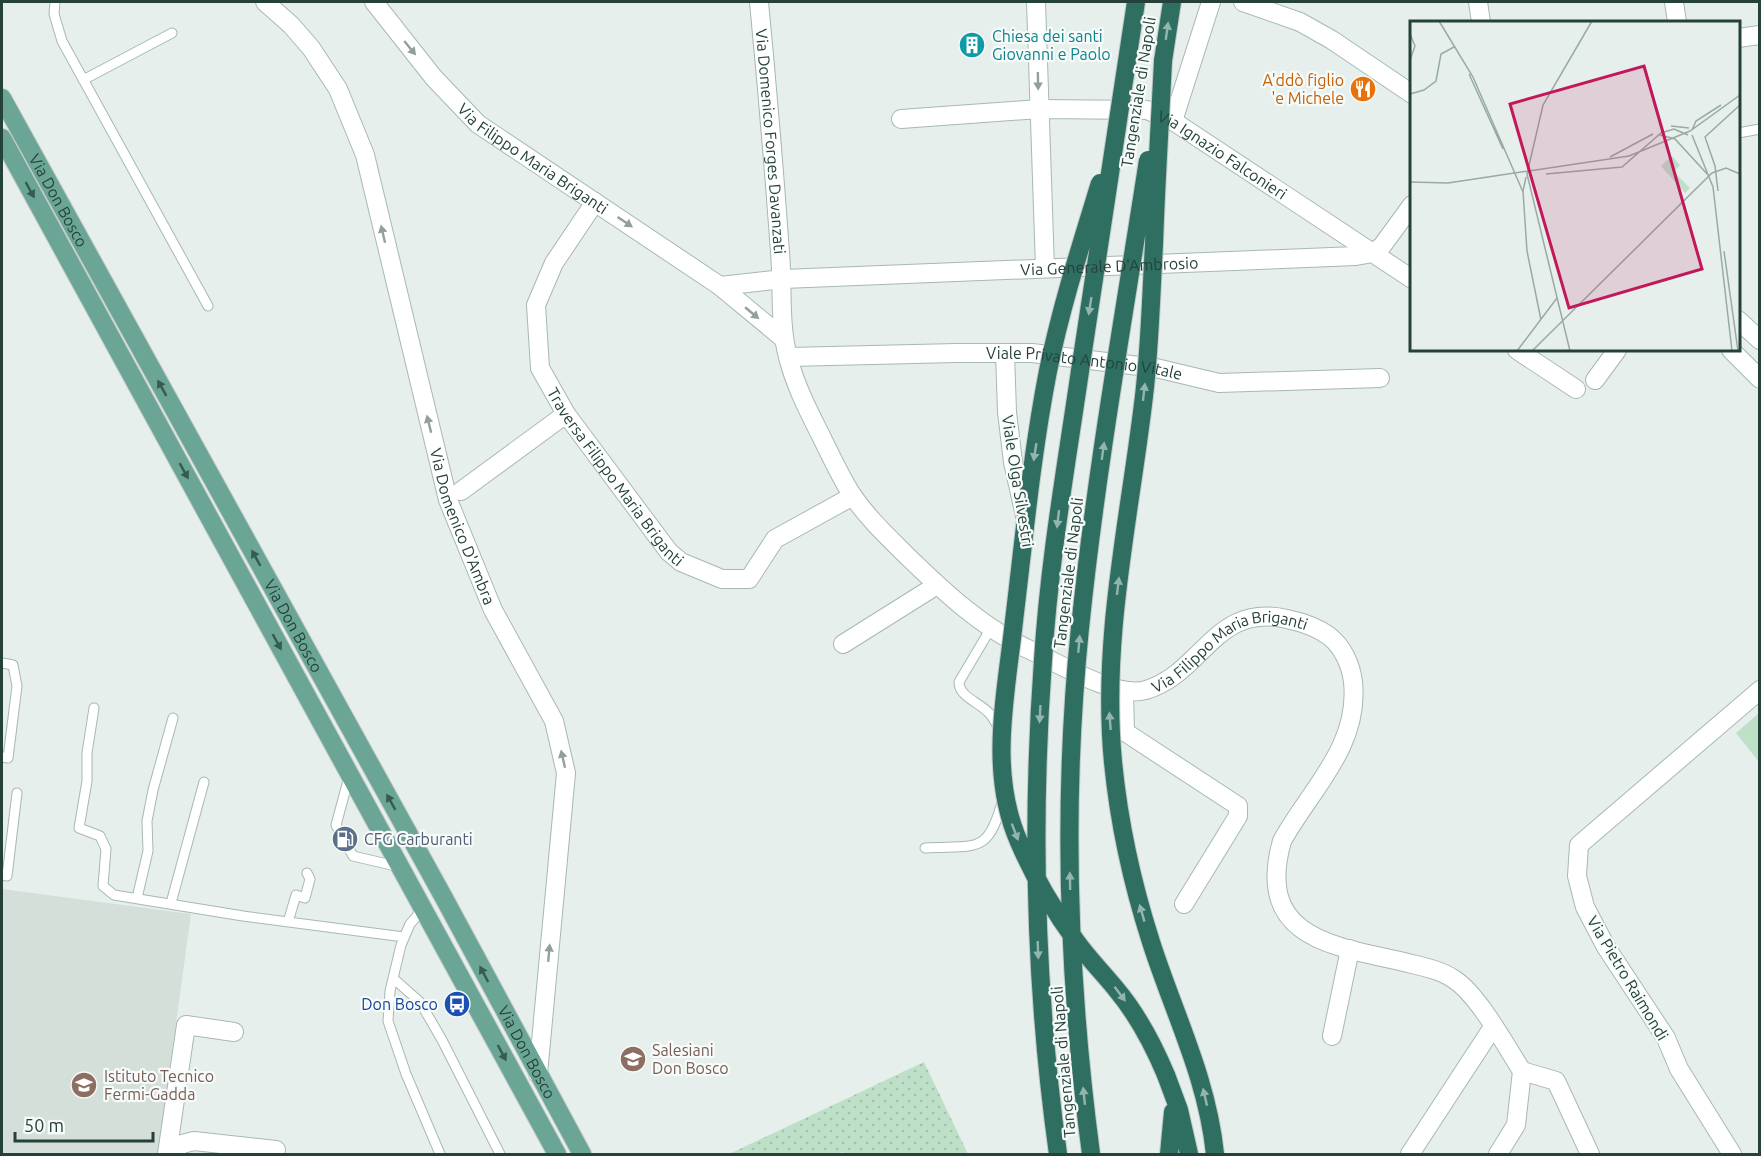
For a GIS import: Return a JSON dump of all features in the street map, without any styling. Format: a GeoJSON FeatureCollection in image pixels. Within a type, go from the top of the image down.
{"type":"FeatureCollection","features":[{"type":"Feature","properties":{"kind":"highway","name":"Tangenziale di Napoli"},"geometry":{"type":"LineString","coordinates":[[1058,1155],[1044,1031],[1036,900],[1037,773],[1043,657],[1062,490],[1136,2]]}},
{"type":"Feature","properties":{"kind":"highway","name":"Tangenziale di Napoli"},"geometry":{"type":"LineString","coordinates":[[1091,1155],[1076,1007],[1070,888],[1076,681],[1090,544],[1172,2]]}},
{"type":"Feature","properties":{"kind":"highway"},"geometry":{"type":"LineString","coordinates":[[1163,61],[1149,350],[1111,644],[1109,708],[1116,783],[1128,859],[1151,943],[1191,1047],[1205,1094],[1215,1155]]}},
{"type":"Feature","properties":{"kind":"highway"},"geometry":{"type":"LineString","coordinates":[[1118,123],[1064,303],[1047,373],[1017,597],[1003,722],[1001,772],[1010,820],[1040,885],[1078,943],[1131,1009],[1154,1046],[1179,1110],[1189,1155]]}},
{"type":"Feature","properties":{"kind":"highway"},"geometry":{"type":"LineString","coordinates":[[1166,1075],[1173,1107],[1169,1155]]}},
{"type":"Feature","properties":{"kind":"main road","name":"Via Don Bosco"},"geometry":{"type":"LineString","coordinates":[[2,98],[444,898],[582,1155]]}},
{"type":"Feature","properties":{"kind":"main road","name":"Via Don Bosco"},"geometry":{"type":"LineString","coordinates":[[2,138],[557,1155]]}},
{"type":"Feature","properties":{"kind":"main road"},"geometry":{"type":"LineString","coordinates":[[423,909],[444,898]]}},
{"type":"Feature","properties":{"kind":"street","name":"Via Domenico D'Ambra"},"geometry":{"type":"LineString","coordinates":[[265,2],[291,25],[311,48],[338,89],[365,155],[448,500],[493,610],[554,721],[566,773],[538,1074]]}},
{"type":"Feature","properties":{"kind":"street","name":"Via Filippo Maria Briganti"},"geometry":{"type":"LineString","coordinates":[[374,2],[434,78],[478,124],[720,286],[786,348]]}},
{"type":"Feature","properties":{"kind":"street","name":"Via Domenico Forges Davanzati"},"geometry":{"type":"LineString","coordinates":[[759,2],[783,279]]}},
{"type":"Feature","properties":{"kind":"street"},"geometry":{"type":"LineString","coordinates":[[1036,2],[1045,268]]}},
{"type":"Feature","properties":{"kind":"street"},"geometry":{"type":"LineString","coordinates":[[1173,120],[1211,2]]}},
{"type":"Feature","properties":{"kind":"street"},"geometry":{"type":"LineString","coordinates":[[1243,2],[1300,22],[1410,93]]}},
{"type":"Feature","properties":{"kind":"street"},"geometry":{"type":"LineString","coordinates":[[1478,2],[1481,21]]}},
{"type":"Feature","properties":{"kind":"street"},"geometry":{"type":"LineString","coordinates":[[1674,2],[1677,21]]}},
{"type":"Feature","properties":{"kind":"street"},"geometry":{"type":"LineString","coordinates":[[1740,38],[1760,35]]}},
{"type":"Feature","properties":{"kind":"street","name":"Via Ignazio Falconieri"},"geometry":{"type":"LineString","coordinates":[[901,119],[1039,108],[1147,110],[1173,120],[1410,278]]}},
{"type":"Feature","properties":{"kind":"street","name":"Traversa Filippo Maria Briganti"},"geometry":{"type":"LineString","coordinates":[[595,201],[554,263],[536,305],[540,368],[566,414],[669,552],[681,562],[722,579],[749,579],[775,538],[853,496]]}},
{"type":"Feature","properties":{"kind":"street"},"geometry":{"type":"LineString","coordinates":[[1373,253],[1390,236],[1410,208]]}},
{"type":"Feature","properties":{"kind":"street","name":"Via Generale D'Ambrosio"},"geometry":{"type":"LineString","coordinates":[[783,279],[1356,256],[1373,253]]}},
{"type":"Feature","properties":{"kind":"street","name":"Via Filippo Maria Briganti"},"geometry":{"type":"LineString","coordinates":[[783,279],[786,348],[797,387],[853,496],[879,529],[937,585],[991,628],[1020,646],[1124,692],[1145,691],[1171,677],[1232,624],[1247,618],[1266,615],[1286,618],[1304,623],[1331,637],[1347,659],[1352,673],[1353,700],[1348,731],[1333,764],[1282,841],[1277,858],[1279,899],[1288,919],[1304,931],[1350,950],[1440,971],[1468,990],[1522,1071]]}},
{"type":"Feature","properties":{"kind":"street"},"geometry":{"type":"LineString","coordinates":[[720,286],[783,279]]}},
{"type":"Feature","properties":{"kind":"street"},"geometry":{"type":"LineString","coordinates":[[1740,322],[1760,340]]}},
{"type":"Feature","properties":{"kind":"street","name":"Viale Privato Antonio Vitale"},"geometry":{"type":"LineString","coordinates":[[786,348],[1032,353],[1156,368],[1218,383],[1380,378]]}},
{"type":"Feature","properties":{"kind":"street"},"geometry":{"type":"LineString","coordinates":[[1519,351],[1576,389]]}},
{"type":"Feature","properties":{"kind":"street"},"geometry":{"type":"LineString","coordinates":[[1595,381],[1616,351]]}},
{"type":"Feature","properties":{"kind":"street"},"geometry":{"type":"LineString","coordinates":[[1732,351],[1760,379]]}},
{"type":"Feature","properties":{"kind":"street","name":"Viale Olga Silvestri"},"geometry":{"type":"LineString","coordinates":[[1005,352],[1007,412],[1012,452],[1030,544],[1020,646]]}},
{"type":"Feature","properties":{"kind":"street"},"geometry":{"type":"LineString","coordinates":[[461,491],[566,414]]}},
{"type":"Feature","properties":{"kind":"street"},"geometry":{"type":"LineString","coordinates":[[843,644],[937,585]]}},
{"type":"Feature","properties":{"kind":"street","name":"Via Pietro Raimondi"},"geometry":{"type":"LineString","coordinates":[[1732,1155],[1679,1069],[1666,1038],[1606,947],[1586,907],[1576,876],[1579,845],[1760,690]]}},
{"type":"Feature","properties":{"kind":"street"},"geometry":{"type":"LineString","coordinates":[[1124,692],[1125,732],[1238,806],[1238,816],[1184,904]]}},
{"type":"Feature","properties":{"kind":"street"},"geometry":{"type":"LineString","coordinates":[[1332,1036],[1350,950]]}},
{"type":"Feature","properties":{"kind":"street"},"geometry":{"type":"LineString","coordinates":[[169,1155],[186,1025],[234,1032]]}},
{"type":"Feature","properties":{"kind":"street"},"geometry":{"type":"LineString","coordinates":[[1410,1155],[1493,1027]]}},
{"type":"Feature","properties":{"kind":"street"},"geometry":{"type":"LineString","coordinates":[[1498,1155],[1516,1125],[1522,1071],[1556,1081],[1590,1155]]}},
{"type":"Feature","properties":{"kind":"street"},"geometry":{"type":"LineString","coordinates":[[169,1155],[182,1144],[194,1142],[276,1150]]}},
{"type":"Feature","properties":{"kind":"lane"},"geometry":{"type":"LineString","coordinates":[[55,2],[54,14],[62,41],[208,306]]}},
{"type":"Feature","properties":{"kind":"lane"},"geometry":{"type":"LineString","coordinates":[[83,80],[172,33]]}},
{"type":"Feature","properties":{"kind":"lane"},"geometry":{"type":"LineString","coordinates":[[1740,132],[1760,129]]}},
{"type":"Feature","properties":{"kind":"lane"},"geometry":{"type":"LineString","coordinates":[[926,848],[975,846],[988,838],[996,822],[1010,767],[1008,746],[991,714],[974,700],[963,695],[959,689],[959,682],[991,628]]}},
{"type":"Feature","properties":{"kind":"lane"},"geometry":{"type":"LineString","coordinates":[[2,663],[13,665],[17,686],[8,758],[2,757]]}},
{"type":"Feature","properties":{"kind":"lane"},"geometry":{"type":"LineString","coordinates":[[94,708],[87,753],[87,781],[79,828],[100,836],[106,849],[103,886],[114,895],[243,916],[404,938]]}},
{"type":"Feature","properties":{"kind":"lane"},"geometry":{"type":"LineString","coordinates":[[136,898],[148,851],[147,821],[153,790],[173,718]]}},
{"type":"Feature","properties":{"kind":"lane"},"geometry":{"type":"LineString","coordinates":[[349,774],[336,825],[353,855],[400,868]]}},
{"type":"Feature","properties":{"kind":"lane"},"geometry":{"type":"LineString","coordinates":[[171,903],[204,782]]}},
{"type":"Feature","properties":{"kind":"lane"},"geometry":{"type":"LineString","coordinates":[[2,875],[7,876],[17,793]]}},
{"type":"Feature","properties":{"kind":"lane"},"geometry":{"type":"LineString","coordinates":[[288,922],[296,896],[305,898],[310,879],[307,873]]}},
{"type":"Feature","properties":{"kind":"lane"},"geometry":{"type":"LineString","coordinates":[[423,909],[410,924],[404,938],[393,978],[388,1021],[406,1074],[440,1155]]}},
{"type":"Feature","properties":{"kind":"lane"},"geometry":{"type":"LineString","coordinates":[[393,978],[420,1002],[442,1040],[500,1155]]}},
{"type":"Feature","properties":{"kind":"shaded area","name":"Istituto Tecnico Fermi-Gadda"},"geometry":{"type":"Polygon","coordinates":[[[2,889],[191,914],[158,1154],[2,1154],[2,889]]]}},
{"type":"Feature","properties":{"kind":"green space"},"geometry":{"type":"Polygon","coordinates":[[[1759,713],[1759,762],[1736,733],[1759,713]]]}},
{"type":"Feature","properties":{"kind":"green space"},"geometry":{"type":"Polygon","coordinates":[[[924,1062],[968,1154],[845,1154],[843,1152],[838,1154],[729,1154],[924,1062]]]}},
{"type":"Feature","properties":{"kind":"place","name":"Chiesa dei santi Giovanni e Paolo"},"geometry":{"type":"Point","coordinates":[972,45]}},
{"type":"Feature","properties":{"kind":"place","name":"A'ddò figlio 'e Michele"},"geometry":{"type":"Point","coordinates":[1363,89]}},
{"type":"Feature","properties":{"kind":"place","name":"CFG Carburanti"},"geometry":{"type":"Point","coordinates":[345,839]}},
{"type":"Feature","properties":{"kind":"place","name":"Don Bosco"},"geometry":{"type":"Point","coordinates":[457,1004]}},
{"type":"Feature","properties":{"kind":"place","name":"Salesiani Don Bosco"},"geometry":{"type":"Point","coordinates":[633,1059]}},
{"type":"Feature","properties":{"kind":"place","name":"Istituto Tecnico Fermi-Gadda"},"geometry":{"type":"Point","coordinates":[84,1085]}}]}
